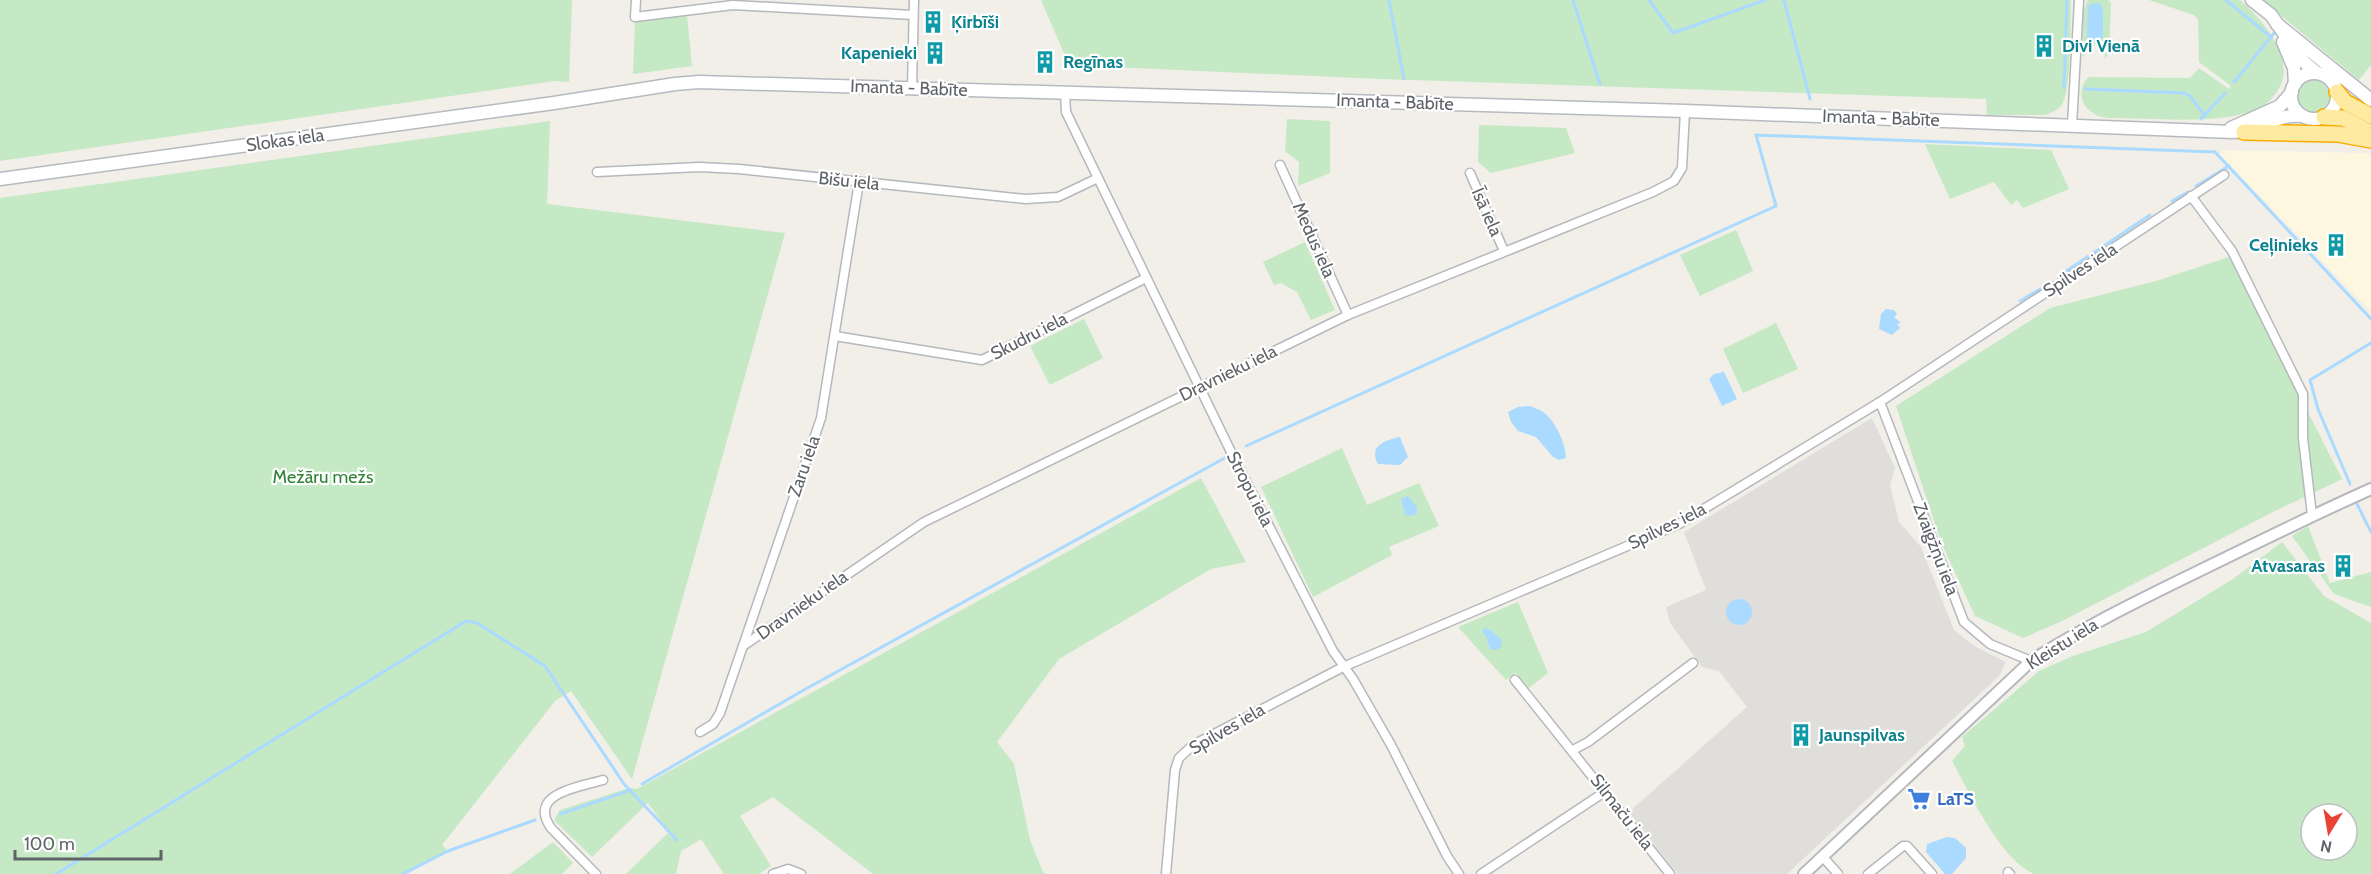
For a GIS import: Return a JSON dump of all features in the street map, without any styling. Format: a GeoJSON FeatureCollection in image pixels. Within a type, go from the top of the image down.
{"type":"FeatureCollection","features":[{"type":"Feature","properties":{"kind":"highway"},"geometry":{"type":"LineString","coordinates":[[2337,92],[2345,102],[2371,116]]}},
{"type":"Feature","properties":{"kind":"highway"},"geometry":{"type":"LineString","coordinates":[[2324,117],[2343,118],[2371,133]]}},
{"type":"Feature","properties":{"kind":"highway"},"geometry":{"type":"LineString","coordinates":[[2244,132],[2338,134],[2371,140]]}},
{"type":"Feature","properties":{"kind":"main road"},"geometry":{"type":"LineString","coordinates":[[2252,0],[2271,15],[2304,62],[2316,73],[2328,77],[2336,86],[2336,104],[2324,117],[2313,119],[2303,116],[2292,103],[2294,68],[2277,24]]}},
{"type":"Feature","properties":{"kind":"main road"},"geometry":{"type":"LineString","coordinates":[[2277,24],[2371,100]]}},
{"type":"Feature","properties":{"kind":"main road"},"geometry":{"type":"LineString","coordinates":[[2293,88],[2304,75],[2316,73]]}},
{"type":"Feature","properties":{"kind":"main road","name":"Imanta - Babīte"},"geometry":{"type":"LineString","coordinates":[[571,100],[664,85],[699,82],[1685,111],[2244,132],[2285,115],[2303,116]]}},
{"type":"Feature","properties":{"kind":"main road","name":"Imanta - Babīte"},"geometry":{"type":"LineString","coordinates":[[2221,131],[2280,106],[2293,88]]}},
{"type":"Feature","properties":{"kind":"main road","name":"Slokas iela"},"geometry":{"type":"LineString","coordinates":[[0,179],[571,100]]}},
{"type":"Feature","properties":{"kind":"street"},"geometry":{"type":"LineString","coordinates":[[636,0],[635,17],[733,5],[914,15]]}},
{"type":"Feature","properties":{"kind":"street"},"geometry":{"type":"LineString","coordinates":[[912,88],[914,0]]}},
{"type":"Feature","properties":{"kind":"street"},"geometry":{"type":"LineString","coordinates":[[2073,125],[2079,0]]}},
{"type":"Feature","properties":{"kind":"street","name":"Stropu iela"},"geometry":{"type":"LineString","coordinates":[[1065,92],[1066,112],[1232,454],[1343,667],[1353,679],[1391,745],[1447,856],[1459,874]]}},
{"type":"Feature","properties":{"kind":"street","name":"Dravnieku iela"},"geometry":{"type":"LineString","coordinates":[[743,646],[924,522],[1348,315],[1674,182],[1682,168],[1685,111]]}},
{"type":"Feature","properties":{"kind":"street","name":"Medus iela"},"geometry":{"type":"LineString","coordinates":[[1280,165],[1348,315]]}},
{"type":"Feature","properties":{"kind":"street","name":"Bišu iela"},"geometry":{"type":"LineString","coordinates":[[597,172],[699,167],[1026,199],[1058,197],[1098,178]]}},
{"type":"Feature","properties":{"kind":"street","name":"Īsā iela"},"geometry":{"type":"LineString","coordinates":[[1470,173],[1504,251]]}},
{"type":"Feature","properties":{"kind":"street","name":"Spilves iela"},"geometry":{"type":"LineString","coordinates":[[1166,874],[1174,770],[1179,758],[1193,745],[1343,667],[1679,524],[1880,402],[2224,175]]}},
{"type":"Feature","properties":{"kind":"street","name":"Zaru iela"},"geometry":{"type":"LineString","coordinates":[[700,732],[713,724],[720,713],[821,418],[860,182]]}},
{"type":"Feature","properties":{"kind":"street"},"geometry":{"type":"LineString","coordinates":[[2191,196],[2232,251],[2303,394],[2303,438],[2312,515]]}},
{"type":"Feature","properties":{"kind":"street","name":"Skudru iela"},"geometry":{"type":"LineString","coordinates":[[835,336],[982,360],[1146,278]]}},
{"type":"Feature","properties":{"kind":"street","name":"Zvaigžņu iela"},"geometry":{"type":"LineString","coordinates":[[1880,402],[1964,622],[1990,644],[2031,661]]}},
{"type":"Feature","properties":{"kind":"street","name":"Kleistu iela"},"geometry":{"type":"LineString","coordinates":[[1804,874],[2031,661],[2071,636],[2127,606],[2312,515],[2371,489]]}},
{"type":"Feature","properties":{"kind":"street"},"geometry":{"type":"LineString","coordinates":[[1573,750],[1588,742],[1693,663]]}},
{"type":"Feature","properties":{"kind":"street","name":"Silmaču iela"},"geometry":{"type":"LineString","coordinates":[[1515,680],[1606,791],[1670,874]]}},
{"type":"Feature","properties":{"kind":"street"},"geometry":{"type":"LineString","coordinates":[[596,874],[551,828],[546,820],[545,812],[554,794],[603,780]]}},
{"type":"Feature","properties":{"kind":"street"},"geometry":{"type":"LineString","coordinates":[[1481,874],[1606,791]]}},
{"type":"Feature","properties":{"kind":"street"},"geometry":{"type":"LineString","coordinates":[[1868,874],[1902,846],[1907,846],[1932,874]]}},
{"type":"Feature","properties":{"kind":"street"},"geometry":{"type":"LineString","coordinates":[[1823,857],[1838,874]]}},
{"type":"Feature","properties":{"kind":"street"},"geometry":{"type":"LineString","coordinates":[[773,874],[788,869],[801,874]]}},
{"type":"Feature","properties":{"kind":"shaded area"},"geometry":{"type":"Polygon","coordinates":[[[2224,150],[2363,153],[2371,156],[2371,312],[2220,154],[2224,150]]]}},
{"type":"Feature","properties":{"kind":"shaded area"},"geometry":{"type":"Polygon","coordinates":[[[1872,418],[1895,468],[1890,485],[1899,522],[1921,547],[1954,630],[1974,646],[2006,662],[1999,676],[1787,874],[1678,874],[1629,812],[1747,707],[1719,671],[1702,667],[1670,623],[1666,607],[1706,590],[1684,532],[1872,418]]]}},
{"type":"Feature","properties":{"kind":"green space"},"geometry":{"type":"Polygon","coordinates":[[[0,0],[572,0],[569,82],[555,81],[0,161],[0,0]]]}},
{"type":"Feature","properties":{"kind":"green space"},"geometry":{"type":"Polygon","coordinates":[[[1041,0],[2071,0],[2069,72],[2065,99],[2055,111],[2045,115],[1987,115],[1986,99],[1380,79],[1069,65],[1041,0]]]}},
{"type":"Feature","properties":{"kind":"green space"},"geometry":{"type":"Polygon","coordinates":[[[2088,0],[2108,0],[2111,3],[2109,51],[2105,60],[2104,44],[2085,45],[2084,58],[2082,54],[2083,11],[2088,0]]]}},
{"type":"Feature","properties":{"kind":"green space"},"geometry":{"type":"Polygon","coordinates":[[[2149,0],[2240,0],[2259,19],[2276,42],[2284,68],[2282,81],[2276,93],[2258,109],[2223,118],[2184,120],[2109,118],[2101,117],[2088,110],[2081,91],[2088,77],[2190,78],[2199,68],[2229,89],[2231,86],[2199,62],[2198,19],[2194,15],[2149,0]]]}},
{"type":"Feature","properties":{"kind":"green space"},"geometry":{"type":"Polygon","coordinates":[[[2262,0],[2371,0],[2371,65],[2359,80],[2262,0]]]}},
{"type":"Feature","properties":{"kind":"green space"},"geometry":{"type":"Polygon","coordinates":[[[687,15],[692,66],[633,74],[635,22],[687,15]]]}},
{"type":"Feature","properties":{"kind":"green space"},"geometry":{"type":"Polygon","coordinates":[[[2315,76],[2329,82],[2335,96],[2329,110],[2315,116],[2301,110],[2295,96],[2301,82],[2315,76]]]}},
{"type":"Feature","properties":{"kind":"green space"},"geometry":{"type":"Polygon","coordinates":[[[1287,119],[1330,121],[1330,173],[1298,186],[1299,162],[1285,151],[1287,119]]]}},
{"type":"Feature","properties":{"kind":"green space","name":"Mežāru mežs"},"geometry":{"type":"Polygon","coordinates":[[[550,121],[547,204],[785,233],[632,779],[571,691],[555,701],[442,845],[448,851],[403,874],[0,874],[0,198],[550,121]]]}},
{"type":"Feature","properties":{"kind":"green space"},"geometry":{"type":"Polygon","coordinates":[[[1479,125],[1566,128],[1575,153],[1491,173],[1478,162],[1479,125]]]}},
{"type":"Feature","properties":{"kind":"green space"},"geometry":{"type":"Polygon","coordinates":[[[1925,144],[2051,150],[2069,189],[2023,208],[2017,200],[2011,205],[1994,182],[1950,199],[1925,144]]]}},
{"type":"Feature","properties":{"kind":"green space"},"geometry":{"type":"Polygon","coordinates":[[[1736,230],[1753,271],[1700,296],[1680,255],[1736,230]]]}},
{"type":"Feature","properties":{"kind":"green space"},"geometry":{"type":"Polygon","coordinates":[[[1305,242],[1335,310],[1311,320],[1297,292],[1281,283],[1274,285],[1263,262],[1305,242]]]}},
{"type":"Feature","properties":{"kind":"green space"},"geometry":{"type":"Polygon","coordinates":[[[2229,257],[2342,479],[2060,622],[2023,638],[1975,616],[1941,542],[1896,406],[2050,308],[2156,281],[2229,257]]]}},
{"type":"Feature","properties":{"kind":"green space"},"geometry":{"type":"Polygon","coordinates":[[[1084,319],[1103,358],[1050,385],[1030,346],[1084,319]]]}},
{"type":"Feature","properties":{"kind":"green space"},"geometry":{"type":"Polygon","coordinates":[[[1776,323],[1798,369],[1743,393],[1723,349],[1776,323]]]}},
{"type":"Feature","properties":{"kind":"green space"},"geometry":{"type":"Polygon","coordinates":[[[1342,448],[1367,505],[1419,483],[1439,526],[1389,547],[1392,555],[1313,597],[1261,487],[1342,448]]]}},
{"type":"Feature","properties":{"kind":"green space"},"geometry":{"type":"Polygon","coordinates":[[[1201,478],[1246,562],[1211,569],[1059,659],[997,742],[1014,764],[1030,840],[1044,874],[873,874],[773,797],[740,816],[771,866],[759,874],[724,874],[701,839],[681,851],[676,874],[626,874],[669,832],[648,803],[592,857],[554,820],[560,810],[629,788],[637,789],[1201,478]]]}},
{"type":"Feature","properties":{"kind":"green space"},"geometry":{"type":"Polygon","coordinates":[[[2308,526],[2330,583],[2371,572],[2371,607],[2334,594],[2292,536],[2308,526]]]}},
{"type":"Feature","properties":{"kind":"green space"},"geometry":{"type":"Polygon","coordinates":[[[2282,542],[2324,596],[2371,623],[2371,874],[2034,874],[2009,855],[1987,824],[1952,761],[1965,746],[1962,737],[2039,671],[2073,656],[2146,632],[2233,579],[2282,542]]]}},
{"type":"Feature","properties":{"kind":"green space"},"geometry":{"type":"Polygon","coordinates":[[[1518,602],[1548,673],[1529,688],[1516,673],[1506,680],[1458,627],[1518,602]]]}},
{"type":"Feature","properties":{"kind":"green space"},"geometry":{"type":"Polygon","coordinates":[[[553,842],[573,863],[562,874],[510,874],[553,842]]]}},
{"type":"Feature","properties":{"kind":"water"},"geometry":{"type":"Polygon","coordinates":[[[2100,3],[2103,9],[2103,36],[2099,41],[2089,41],[2087,38],[2088,7],[2090,4],[2100,3]]]}},
{"type":"Feature","properties":{"kind":"water"},"geometry":{"type":"Polygon","coordinates":[[[1886,309],[1894,310],[1897,314],[1894,317],[1901,323],[1897,324],[1900,328],[1892,335],[1879,329],[1881,314],[1886,309]]]}},
{"type":"Feature","properties":{"kind":"water"},"geometry":{"type":"Polygon","coordinates":[[[1724,372],[1737,399],[1722,406],[1709,379],[1714,374],[1724,372]]]}},
{"type":"Feature","properties":{"kind":"water"},"geometry":{"type":"Polygon","coordinates":[[[1530,406],[1543,412],[1556,426],[1562,439],[1566,458],[1559,460],[1553,457],[1536,437],[1518,431],[1511,422],[1508,412],[1518,407],[1530,406]]]}},
{"type":"Feature","properties":{"kind":"water"},"geometry":{"type":"Polygon","coordinates":[[[1400,437],[1408,457],[1400,465],[1378,464],[1375,458],[1377,448],[1384,442],[1400,437]]]}},
{"type":"Feature","properties":{"kind":"water"},"geometry":{"type":"Polygon","coordinates":[[[1408,496],[1417,507],[1417,513],[1412,516],[1405,515],[1401,499],[1408,496]]]}},
{"type":"Feature","properties":{"kind":"water"},"geometry":{"type":"Polygon","coordinates":[[[1739,599],[1748,603],[1752,612],[1748,621],[1739,625],[1730,621],[1726,612],[1730,603],[1739,599]]]}},
{"type":"Feature","properties":{"kind":"water"},"geometry":{"type":"Polygon","coordinates":[[[1484,628],[1489,629],[1502,640],[1501,647],[1496,650],[1490,649],[1486,636],[1482,632],[1484,628]]]}},
{"type":"Feature","properties":{"kind":"water"},"geometry":{"type":"Polygon","coordinates":[[[1947,837],[1955,838],[1966,848],[1966,858],[1952,874],[1945,874],[1926,852],[1927,844],[1947,837]]]}},
{"type":"Feature","properties":{"kind":"waterway"},"geometry":{"type":"LineString","coordinates":[[1389,0],[1404,79]]}},
{"type":"Feature","properties":{"kind":"waterway"},"geometry":{"type":"LineString","coordinates":[[1573,0],[1600,84]]}},
{"type":"Feature","properties":{"kind":"waterway"},"geometry":{"type":"LineString","coordinates":[[1649,0],[1673,33],[1765,0]]}},
{"type":"Feature","properties":{"kind":"waterway"},"geometry":{"type":"LineString","coordinates":[[1784,0],[1810,99]]}},
{"type":"Feature","properties":{"kind":"waterway"},"geometry":{"type":"LineString","coordinates":[[2064,88],[2067,0]]}},
{"type":"Feature","properties":{"kind":"waterway"},"geometry":{"type":"LineString","coordinates":[[2226,0],[2271,37]]}},
{"type":"Feature","properties":{"kind":"waterway"},"geometry":{"type":"LineString","coordinates":[[2234,82],[2275,32]]}},
{"type":"Feature","properties":{"kind":"waterway"},"geometry":{"type":"LineString","coordinates":[[2085,89],[2184,93],[2190,96],[2205,116]]}},
{"type":"Feature","properties":{"kind":"waterway"},"geometry":{"type":"LineString","coordinates":[[2201,119],[2225,93]]}},
{"type":"Feature","properties":{"kind":"waterway"},"geometry":{"type":"LineString","coordinates":[[1246,446],[1776,206],[1756,135],[2215,152],[2371,319]]}},
{"type":"Feature","properties":{"kind":"waterway"},"geometry":{"type":"LineString","coordinates":[[2196,186],[2229,166]]}},
{"type":"Feature","properties":{"kind":"waterway"},"geometry":{"type":"LineString","coordinates":[[2172,201],[2188,192]]}},
{"type":"Feature","properties":{"kind":"waterway"},"geometry":{"type":"LineString","coordinates":[[2062,274],[2150,215]]}},
{"type":"Feature","properties":{"kind":"waterway"},"geometry":{"type":"LineString","coordinates":[[2020,301],[2049,284]]}},
{"type":"Feature","properties":{"kind":"waterway"},"geometry":{"type":"LineString","coordinates":[[2350,484],[2318,409],[2310,380],[2371,343]]}},
{"type":"Feature","properties":{"kind":"waterway"},"geometry":{"type":"LineString","coordinates":[[642,784],[802,691],[1232,454]]}},
{"type":"Feature","properties":{"kind":"waterway"},"geometry":{"type":"LineString","coordinates":[[2357,504],[2371,532]]}},
{"type":"Feature","properties":{"kind":"waterway"},"geometry":{"type":"LineString","coordinates":[[56,874],[466,621],[477,623],[545,666],[624,784],[677,840]]}},
{"type":"Feature","properties":{"kind":"waterway"},"geometry":{"type":"LineString","coordinates":[[560,814],[631,790]]}},
{"type":"Feature","properties":{"kind":"waterway"},"geometry":{"type":"LineString","coordinates":[[403,874],[448,851],[535,820]]}},
{"type":"Feature","properties":{"kind":"place","name":"Ķirbīši"},"geometry":{"type":"Point","coordinates":[933,22]}},
{"type":"Feature","properties":{"kind":"place","name":"Divi Vienā"},"geometry":{"type":"Point","coordinates":[2044,46]}},
{"type":"Feature","properties":{"kind":"place","name":"Kapenieki"},"geometry":{"type":"Point","coordinates":[935,53]}},
{"type":"Feature","properties":{"kind":"place","name":"Regīnas"},"geometry":{"type":"Point","coordinates":[1045,62]}},
{"type":"Feature","properties":{"kind":"place","name":"Ceļinieks"},"geometry":{"type":"Point","coordinates":[2336,245]}},
{"type":"Feature","properties":{"kind":"place","name":"Atvasaras"},"geometry":{"type":"Point","coordinates":[2343,566]}},
{"type":"Feature","properties":{"kind":"place","name":"Jaunspilvas"},"geometry":{"type":"Point","coordinates":[1801,735]}},
{"type":"Feature","properties":{"kind":"place","name":"LaTS"},"geometry":{"type":"Point","coordinates":[1919,799]}}]}
